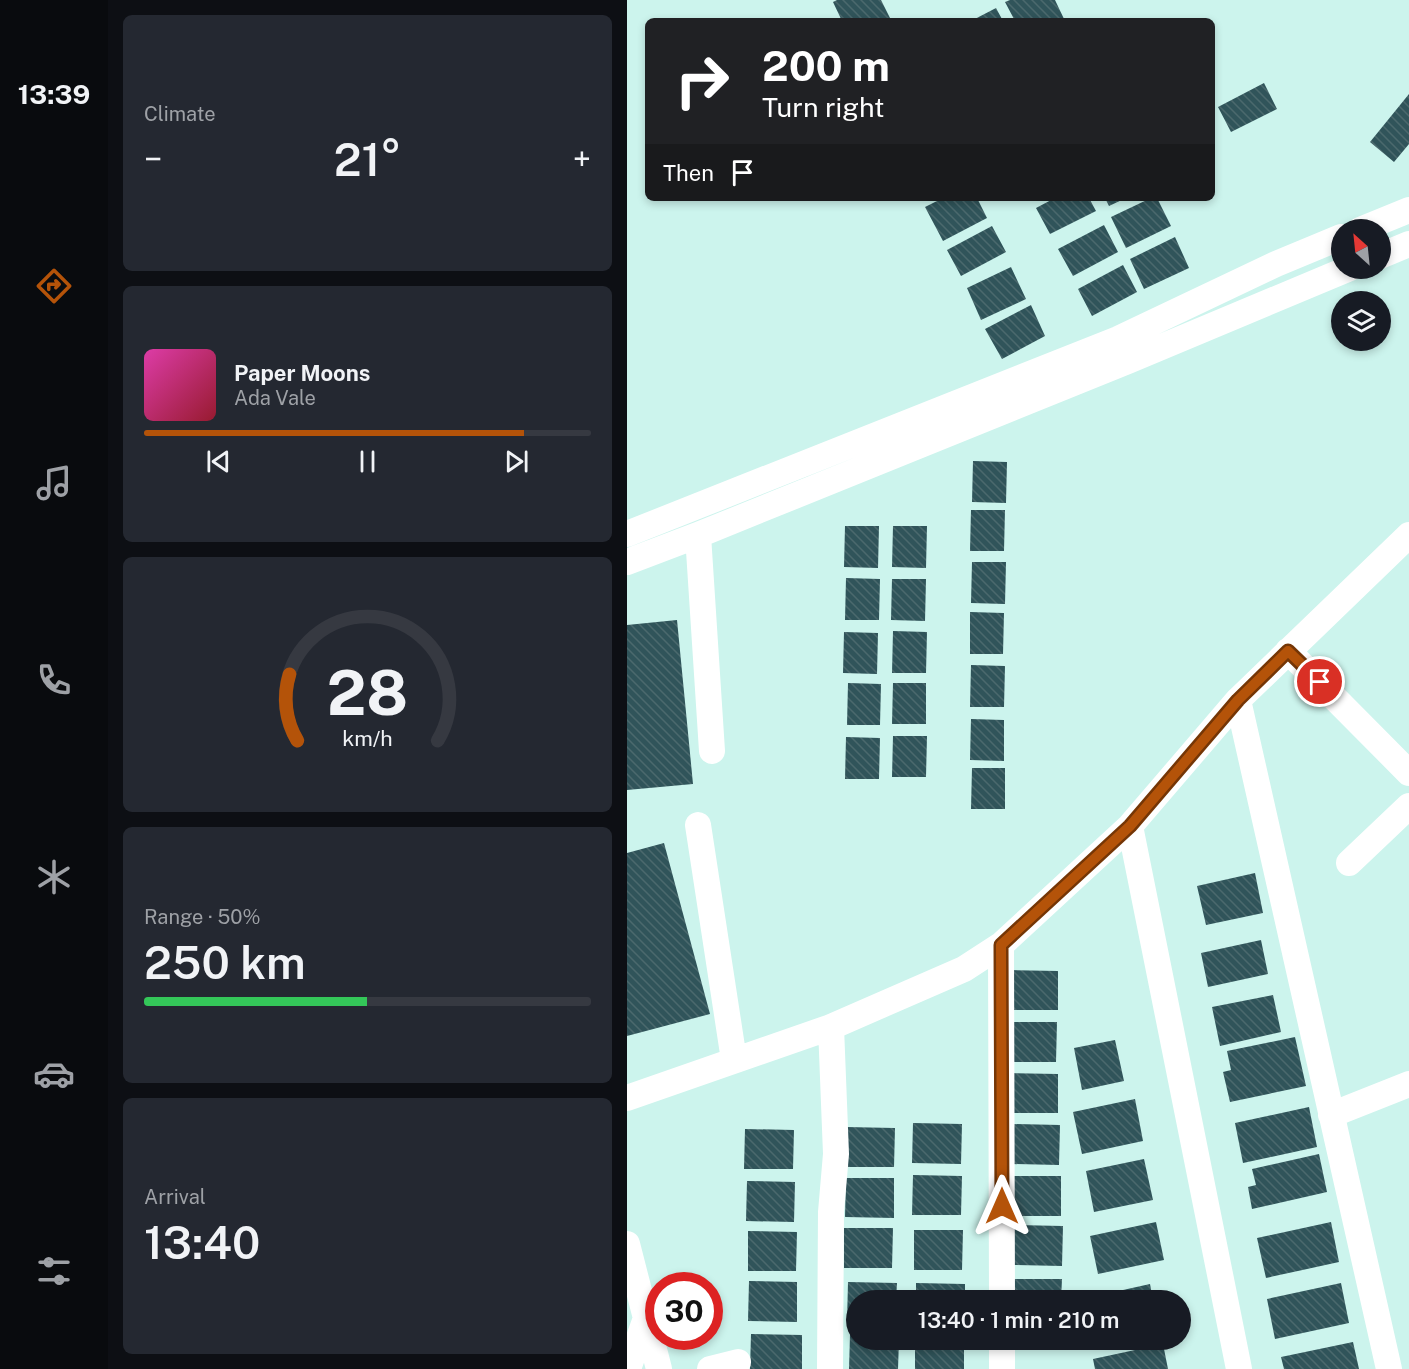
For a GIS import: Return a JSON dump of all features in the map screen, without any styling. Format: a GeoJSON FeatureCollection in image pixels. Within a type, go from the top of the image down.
{"type":"FeatureCollection","features":[{"type":"Feature","properties":{"kind":"street"},"geometry":{"type":"LineString","coordinates":[[1387,219],[1409,210]]}},
{"type":"Feature","properties":{"kind":"street"},"geometry":{"type":"LineString","coordinates":[[627,562],[698,535],[1123,350],[1276,264],[1331,241]]}},
{"type":"Feature","properties":{"kind":"street"},"geometry":{"type":"LineString","coordinates":[[1391,251],[1409,244]]}},
{"type":"Feature","properties":{"kind":"street"},"geometry":{"type":"LineString","coordinates":[[1276,264],[1290,293]]}},
{"type":"Feature","properties":{"kind":"street"},"geometry":{"type":"LineString","coordinates":[[627,534],[1123,350],[1290,293],[1331,276]]}},
{"type":"Feature","properties":{"kind":"street"},"geometry":{"type":"LineString","coordinates":[[698,535],[712,751]]}},
{"type":"Feature","properties":{"kind":"street"},"geometry":{"type":"LineString","coordinates":[[627,1098],[831,1027],[964,969],[1001,945],[1130,826],[1238,700],[1409,535]]}},
{"type":"Feature","properties":{"kind":"street"},"geometry":{"type":"LineString","coordinates":[[1288,651],[1409,773]]}},
{"type":"Feature","properties":{"kind":"street"},"geometry":{"type":"LineString","coordinates":[[1238,700],[1389,1369]]}},
{"type":"Feature","properties":{"kind":"street"},"geometry":{"type":"LineString","coordinates":[[1349,863],[1409,806]]}},
{"type":"Feature","properties":{"kind":"street"},"geometry":{"type":"LineString","coordinates":[[698,825],[734,1060]]}},
{"type":"Feature","properties":{"kind":"street"},"geometry":{"type":"LineString","coordinates":[[1130,826],[1239,1369]]}},
{"type":"Feature","properties":{"kind":"street"},"geometry":{"type":"LineString","coordinates":[[1001,945],[1002,1290]]}},
{"type":"Feature","properties":{"kind":"street"},"geometry":{"type":"LineString","coordinates":[[830,1369],[831,1212],[836,1154],[831,1027]]}},
{"type":"Feature","properties":{"kind":"street"},"geometry":{"type":"LineString","coordinates":[[1331,1115],[1409,1084]]}},
{"type":"Feature","properties":{"kind":"street"},"geometry":{"type":"LineString","coordinates":[[627,1244],[645,1314]]}},
{"type":"Feature","properties":{"kind":"street"},"geometry":{"type":"LineString","coordinates":[[628,1369],[645,1321]]}},
{"type":"Feature","properties":{"kind":"street"},"geometry":{"type":"LineString","coordinates":[[655,1350],[660,1369]]}},
{"type":"Feature","properties":{"kind":"street"},"geometry":{"type":"LineString","coordinates":[[1002,1350],[1002,1369]]}},
{"type":"Feature","properties":{"kind":"street"},"geometry":{"type":"LineString","coordinates":[[710,1369],[738,1362]]}},
{"type":"Feature","properties":{"kind":"building"},"geometry":{"type":"Polygon","coordinates":[[[837,0],[881,0],[890,18],[841,18],[833,2],[837,0]]]}},
{"type":"Feature","properties":{"kind":"building"},"geometry":{"type":"Polygon","coordinates":[[[1055,0],[1064,18],[1013,18],[1005,2],[1055,0]]]}},
{"type":"Feature","properties":{"kind":"building"},"geometry":{"type":"Polygon","coordinates":[[[996,8],[1001,18],[977,18],[996,8]]]}},
{"type":"Feature","properties":{"kind":"building"},"geometry":{"type":"Polygon","coordinates":[[[1264,83],[1277,109],[1231,132],[1218,107],[1264,83]]]}},
{"type":"Feature","properties":{"kind":"building"},"geometry":{"type":"Polygon","coordinates":[[[1409,94],[1409,144],[1394,162],[1370,142],[1409,94]]]}},
{"type":"Feature","properties":{"kind":"building"},"geometry":{"type":"Polygon","coordinates":[[[937,201],[978,201],[987,218],[943,241],[925,207],[937,201]]]}},
{"type":"Feature","properties":{"kind":"building"},"geometry":{"type":"Polygon","coordinates":[[[1049,201],[1091,201],[1096,211],[1050,234],[1036,208],[1049,201]]]}},
{"type":"Feature","properties":{"kind":"building"},"geometry":{"type":"Polygon","coordinates":[[[1106,201],[1120,201],[1109,206],[1106,201]]]}},
{"type":"Feature","properties":{"kind":"building"},"geometry":{"type":"Polygon","coordinates":[[[1145,201],[1158,201],[1171,226],[1126,248],[1111,217],[1145,201]]]}},
{"type":"Feature","properties":{"kind":"building"},"geometry":{"type":"Polygon","coordinates":[[[1104,225],[1118,252],[1073,276],[1058,249],[1104,225]]]}},
{"type":"Feature","properties":{"kind":"building"},"geometry":{"type":"Polygon","coordinates":[[[992,226],[1006,252],[961,276],[947,250],[992,226]]]}},
{"type":"Feature","properties":{"kind":"building"},"geometry":{"type":"Polygon","coordinates":[[[1175,237],[1189,268],[1144,289],[1130,259],[1175,237]]]}},
{"type":"Feature","properties":{"kind":"building"},"geometry":{"type":"Polygon","coordinates":[[[1123,265],[1137,292],[1092,316],[1078,289],[1123,265]]]}},
{"type":"Feature","properties":{"kind":"building"},"geometry":{"type":"Polygon","coordinates":[[[1011,267],[1026,299],[981,320],[967,288],[1011,267]]]}},
{"type":"Feature","properties":{"kind":"building"},"geometry":{"type":"Polygon","coordinates":[[[1031,305],[1045,336],[1002,359],[985,329],[1031,305]]]}},
{"type":"Feature","properties":{"kind":"building"},"geometry":{"type":"Polygon","coordinates":[[[973,461],[1007,462],[1006,503],[972,502],[973,461]]]}},
{"type":"Feature","properties":{"kind":"building"},"geometry":{"type":"Polygon","coordinates":[[[971,510],[1005,510],[1004,551],[970,551],[971,510]]]}},
{"type":"Feature","properties":{"kind":"building"},"geometry":{"type":"Polygon","coordinates":[[[845,526],[879,526],[878,568],[844,567],[845,526]]]}},
{"type":"Feature","properties":{"kind":"building"},"geometry":{"type":"Polygon","coordinates":[[[893,526],[927,526],[926,568],[892,567],[893,526]]]}},
{"type":"Feature","properties":{"kind":"building"},"geometry":{"type":"Polygon","coordinates":[[[972,562],[1006,562],[1005,604],[971,603],[972,562]]]}},
{"type":"Feature","properties":{"kind":"building"},"geometry":{"type":"Polygon","coordinates":[[[846,578],[880,579],[879,620],[845,620],[846,578]]]}},
{"type":"Feature","properties":{"kind":"building"},"geometry":{"type":"Polygon","coordinates":[[[892,579],[926,579],[925,621],[891,620],[892,579]]]}},
{"type":"Feature","properties":{"kind":"building"},"geometry":{"type":"Polygon","coordinates":[[[970,612],[1004,613],[1003,654],[970,654],[970,612]]]}},
{"type":"Feature","properties":{"kind":"building"},"geometry":{"type":"Polygon","coordinates":[[[677,620],[693,784],[627,790],[627,625],[677,620]]]}},
{"type":"Feature","properties":{"kind":"building"},"geometry":{"type":"Polygon","coordinates":[[[893,631],[927,632],[926,673],[892,673],[893,631]]]}},
{"type":"Feature","properties":{"kind":"building"},"geometry":{"type":"Polygon","coordinates":[[[844,632],[878,633],[877,674],[843,673],[844,632]]]}},
{"type":"Feature","properties":{"kind":"building"},"geometry":{"type":"Polygon","coordinates":[[[971,665],[1005,666],[1004,707],[970,707],[971,665]]]}},
{"type":"Feature","properties":{"kind":"building"},"geometry":{"type":"Polygon","coordinates":[[[848,683],[881,684],[880,725],[847,725],[848,683]]]}},
{"type":"Feature","properties":{"kind":"building"},"geometry":{"type":"Polygon","coordinates":[[[893,683],[926,683],[926,724],[892,724],[893,683]]]}},
{"type":"Feature","properties":{"kind":"building"},"geometry":{"type":"Polygon","coordinates":[[[971,719],[1004,720],[1004,761],[970,760],[971,719]]]}},
{"type":"Feature","properties":{"kind":"building"},"geometry":{"type":"Polygon","coordinates":[[[893,736],[927,736],[926,777],[892,777],[893,736]]]}},
{"type":"Feature","properties":{"kind":"building"},"geometry":{"type":"Polygon","coordinates":[[[846,737],[880,738],[879,779],[845,779],[846,737]]]}},
{"type":"Feature","properties":{"kind":"building"},"geometry":{"type":"Polygon","coordinates":[[[972,768],[1005,768],[1005,809],[971,809],[972,768]]]}},
{"type":"Feature","properties":{"kind":"building"},"geometry":{"type":"Polygon","coordinates":[[[664,843],[710,1014],[627,1036],[627,853],[664,843]]]}},
{"type":"Feature","properties":{"kind":"building"},"geometry":{"type":"Polygon","coordinates":[[[1255,873],[1263,913],[1206,925],[1197,886],[1255,873]]]}},
{"type":"Feature","properties":{"kind":"building"},"geometry":{"type":"Polygon","coordinates":[[[1261,940],[1268,974],[1208,987],[1201,953],[1261,940]]]}},
{"type":"Feature","properties":{"kind":"building"},"geometry":{"type":"Polygon","coordinates":[[[1010,970],[1058,971],[1058,1010],[1009,1010],[1010,970]]]}},
{"type":"Feature","properties":{"kind":"building"},"geometry":{"type":"Polygon","coordinates":[[[1273,995],[1281,1032],[1220,1046],[1212,1007],[1273,995]]]}},
{"type":"Feature","properties":{"kind":"building"},"geometry":{"type":"Polygon","coordinates":[[[1008,1022],[1057,1022],[1056,1062],[1007,1062],[1008,1022]]]}},
{"type":"Feature","properties":{"kind":"building"},"geometry":{"type":"Polygon","coordinates":[[[1295,1037],[1306,1086],[1230,1102],[1223,1072],[1231,1070],[1227,1051],[1295,1037]]]}},
{"type":"Feature","properties":{"kind":"building"},"geometry":{"type":"Polygon","coordinates":[[[1115,1040],[1124,1081],[1082,1090],[1074,1048],[1115,1040]]]}},
{"type":"Feature","properties":{"kind":"building"},"geometry":{"type":"Polygon","coordinates":[[[1010,1073],[1058,1074],[1058,1113],[1009,1113],[1010,1073]]]}},
{"type":"Feature","properties":{"kind":"building"},"geometry":{"type":"Polygon","coordinates":[[[1135,1099],[1143,1141],[1082,1154],[1073,1112],[1135,1099]]]}},
{"type":"Feature","properties":{"kind":"building"},"geometry":{"type":"Polygon","coordinates":[[[1309,1107],[1317,1147],[1243,1163],[1235,1123],[1309,1107]]]}},
{"type":"Feature","properties":{"kind":"building"},"geometry":{"type":"Polygon","coordinates":[[[913,1123],[962,1124],[961,1164],[912,1163],[913,1123]]]}},
{"type":"Feature","properties":{"kind":"building"},"geometry":{"type":"Polygon","coordinates":[[[1011,1124],[1060,1125],[1059,1165],[1011,1164],[1011,1124]]]}},
{"type":"Feature","properties":{"kind":"building"},"geometry":{"type":"Polygon","coordinates":[[[846,1127],[895,1128],[894,1167],[845,1167],[846,1127]]]}},
{"type":"Feature","properties":{"kind":"building"},"geometry":{"type":"Polygon","coordinates":[[[745,1129],[794,1130],[793,1169],[744,1169],[745,1129]]]}},
{"type":"Feature","properties":{"kind":"building"},"geometry":{"type":"Polygon","coordinates":[[[1319,1154],[1327,1192],[1252,1209],[1248,1187],[1256,1185],[1252,1169],[1319,1154]]]}},
{"type":"Feature","properties":{"kind":"building"},"geometry":{"type":"Polygon","coordinates":[[[1144,1159],[1153,1200],[1094,1212],[1086,1171],[1144,1159]]]}},
{"type":"Feature","properties":{"kind":"building"},"geometry":{"type":"Polygon","coordinates":[[[913,1175],[962,1176],[961,1215],[912,1215],[913,1175]]]}},
{"type":"Feature","properties":{"kind":"building"},"geometry":{"type":"Polygon","coordinates":[[[1013,1176],[1061,1176],[1061,1216],[1012,1216],[1013,1176]]]}},
{"type":"Feature","properties":{"kind":"building"},"geometry":{"type":"Polygon","coordinates":[[[846,1178],[894,1178],[894,1218],[845,1217],[846,1178]]]}},
{"type":"Feature","properties":{"kind":"building"},"geometry":{"type":"Polygon","coordinates":[[[747,1181],[795,1182],[794,1222],[746,1221],[747,1181]]]}},
{"type":"Feature","properties":{"kind":"building"},"geometry":{"type":"Polygon","coordinates":[[[1156,1222],[1164,1260],[1098,1274],[1090,1236],[1156,1222]]]}},
{"type":"Feature","properties":{"kind":"building"},"geometry":{"type":"Polygon","coordinates":[[[1331,1222],[1339,1262],[1266,1278],[1257,1238],[1331,1222]]]}},
{"type":"Feature","properties":{"kind":"building"},"geometry":{"type":"Polygon","coordinates":[[[1014,1225],[1063,1226],[1062,1266],[1013,1265],[1014,1225]]]}},
{"type":"Feature","properties":{"kind":"building"},"geometry":{"type":"Polygon","coordinates":[[[844,1228],[893,1228],[892,1268],[844,1268],[844,1228]]]}},
{"type":"Feature","properties":{"kind":"building"},"geometry":{"type":"Polygon","coordinates":[[[914,1230],[963,1230],[962,1270],[914,1270],[914,1230]]]}},
{"type":"Feature","properties":{"kind":"building"},"geometry":{"type":"Polygon","coordinates":[[[748,1231],[797,1232],[796,1271],[748,1271],[748,1231]]]}},
{"type":"Feature","properties":{"kind":"building"},"geometry":{"type":"Polygon","coordinates":[[[1013,1279],[1062,1279],[1061,1290],[1013,1290],[1013,1279]]]}},
{"type":"Feature","properties":{"kind":"building"},"geometry":{"type":"Polygon","coordinates":[[[749,1281],[797,1282],[797,1322],[748,1321],[749,1281]]]}},
{"type":"Feature","properties":{"kind":"building"},"geometry":{"type":"Polygon","coordinates":[[[848,1282],[897,1283],[897,1290],[848,1290],[848,1282]]]}},
{"type":"Feature","properties":{"kind":"building"},"geometry":{"type":"Polygon","coordinates":[[[916,1283],[965,1284],[965,1290],[916,1290],[916,1283]]]}},
{"type":"Feature","properties":{"kind":"building"},"geometry":{"type":"Polygon","coordinates":[[[1341,1283],[1349,1323],[1275,1339],[1267,1299],[1341,1283]]]}},
{"type":"Feature","properties":{"kind":"building"},"geometry":{"type":"Polygon","coordinates":[[[1150,1284],[1151,1290],[1123,1290],[1150,1284]]]}},
{"type":"Feature","properties":{"kind":"building"},"geometry":{"type":"Polygon","coordinates":[[[751,1334],[802,1335],[802,1369],[750,1369],[751,1334]]]}},
{"type":"Feature","properties":{"kind":"building"},"geometry":{"type":"Polygon","coordinates":[[[1353,1342],[1359,1369],[1284,1369],[1281,1357],[1353,1342]]]}},
{"type":"Feature","properties":{"kind":"building"},"geometry":{"type":"Polygon","coordinates":[[[850,1350],[899,1350],[898,1369],[849,1369],[850,1350]]]}},
{"type":"Feature","properties":{"kind":"building"},"geometry":{"type":"Polygon","coordinates":[[[915,1350],[964,1350],[964,1369],[915,1369],[915,1350]]]}},
{"type":"Feature","properties":{"kind":"building"},"geometry":{"type":"Polygon","coordinates":[[[1135,1350],[1164,1350],[1168,1369],[1095,1369],[1093,1359],[1135,1350]]]}},
{"type":"Feature","properties":{"kind":"route"},"geometry":{"type":"LineString","coordinates":[[1002,1206],[1001,945],[1130,826],[1238,700],[1288,651],[1320,682]]}}]}
